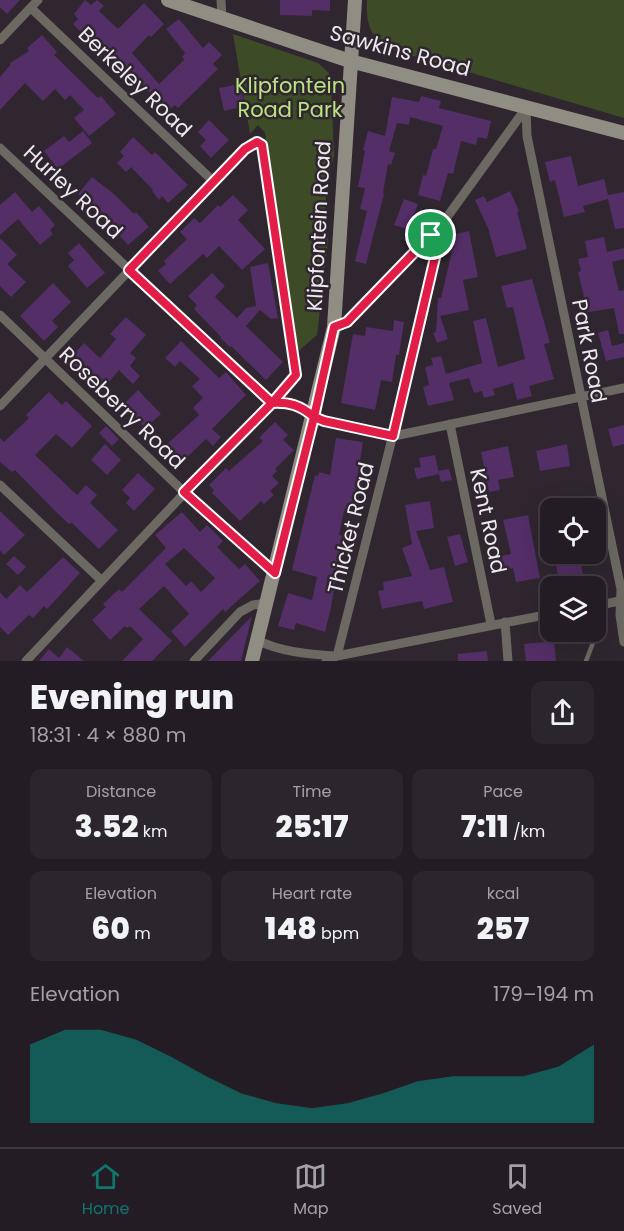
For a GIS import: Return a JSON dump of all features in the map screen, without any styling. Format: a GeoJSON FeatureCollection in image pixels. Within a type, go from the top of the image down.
{"type":"FeatureCollection","features":[{"type":"Feature","properties":{"kind":"main road","name":"Sawkins Road"},"geometry":{"type":"LineString","coordinates":[[168,0],[350,61],[624,133]]}},
{"type":"Feature","properties":{"kind":"main road","name":"Klipfontein Road"},"geometry":{"type":"LineString","coordinates":[[252,661],[314,417],[334,327],[355,0]]}},
{"type":"Feature","properties":{"kind":"street"},"geometry":{"type":"LineString","coordinates":[[221,0],[222,18]]}},
{"type":"Feature","properties":{"kind":"street"},"geometry":{"type":"LineString","coordinates":[[0,40],[35,4]]}},
{"type":"Feature","properties":{"kind":"street","name":"Berkeley Road"},"geometry":{"type":"LineString","coordinates":[[35,4],[213,182]]}},
{"type":"Feature","properties":{"kind":"street"},"geometry":{"type":"LineString","coordinates":[[334,327],[347,322],[442,225],[526,108]]}},
{"type":"Feature","properties":{"kind":"street","name":"Park Road"},"geometry":{"type":"LineString","coordinates":[[526,108],[528,136],[621,589],[624,642]]}},
{"type":"Feature","properties":{"kind":"street"},"geometry":{"type":"LineString","coordinates":[[0,406],[245,149],[257,142],[264,150],[296,375],[26,661]]}},
{"type":"Feature","properties":{"kind":"street","name":"Hurley Road"},"geometry":{"type":"LineString","coordinates":[[0,148],[272,403]]}},
{"type":"Feature","properties":{"kind":"street","name":"Thicket Road"},"geometry":{"type":"LineString","coordinates":[[337,656],[393,436],[437,249],[431,235]]}},
{"type":"Feature","properties":{"kind":"street","name":"Roseberry Road"},"geometry":{"type":"LineString","coordinates":[[0,315],[184,492],[275,573]]}},
{"type":"Feature","properties":{"kind":"street"},"geometry":{"type":"LineString","coordinates":[[272,403],[288,402],[324,421],[393,436],[624,388]]}},
{"type":"Feature","properties":{"kind":"street","name":"Kent Road"},"geometry":{"type":"LineString","coordinates":[[450,424],[491,624]]}},
{"type":"Feature","properties":{"kind":"street"},"geometry":{"type":"LineString","coordinates":[[0,485],[101,580]]}},
{"type":"Feature","properties":{"kind":"street"},"geometry":{"type":"LineString","coordinates":[[606,604],[622,601]]}},
{"type":"Feature","properties":{"kind":"street"},"geometry":{"type":"LineString","coordinates":[[194,661],[240,612],[253,605],[267,603]]}},
{"type":"Feature","properties":{"kind":"street"},"geometry":{"type":"LineString","coordinates":[[326,661],[337,656],[540,616]]}},
{"type":"Feature","properties":{"kind":"street"},"geometry":{"type":"LineString","coordinates":[[504,622],[508,661]]}},
{"type":"Feature","properties":{"kind":"street"},"geometry":{"type":"LineString","coordinates":[[257,640],[282,650],[337,656]]}},
{"type":"Feature","properties":{"kind":"street"},"geometry":{"type":"LineString","coordinates":[[366,650],[367,661]]}},
{"type":"Feature","properties":{"kind":"lane"},"geometry":{"type":"LineString","coordinates":[[586,661],[593,642]]}},
{"type":"Feature","properties":{"kind":"green space"},"geometry":{"type":"Polygon","coordinates":[[[367,0],[624,0],[624,118],[387,48],[372,33],[367,15],[367,0]]]}},
{"type":"Feature","properties":{"kind":"green space","name":"Klipfontein Road Park"},"geometry":{"type":"Polygon","coordinates":[[[233,34],[318,63],[329,73],[331,81],[334,156],[327,180],[325,214],[328,241],[317,335],[296,353],[265,133],[258,125],[250,134],[233,34]]]}},
{"type":"Feature","properties":{"kind":"building"},"geometry":{"type":"Polygon","coordinates":[[[0,0],[20,0],[7,14],[0,7],[0,0]]]}},
{"type":"Feature","properties":{"kind":"building"},"geometry":{"type":"Polygon","coordinates":[[[85,0],[91,5],[97,0],[104,6],[99,11],[118,29],[144,3],[164,24],[151,37],[149,35],[132,53],[159,84],[184,60],[182,57],[185,53],[166,29],[179,19],[203,48],[209,42],[222,55],[213,64],[218,69],[178,108],[175,105],[167,112],[143,85],[136,91],[120,73],[125,68],[107,51],[104,55],[73,24],[78,19],[74,14],[85,0]]]}},
{"type":"Feature","properties":{"kind":"building"},"geometry":{"type":"Polygon","coordinates":[[[280,0],[330,0],[330,11],[312,10],[312,16],[280,15],[280,0]]]}},
{"type":"Feature","properties":{"kind":"building"},"geometry":{"type":"Polygon","coordinates":[[[42,35],[57,52],[54,55],[98,98],[101,96],[116,114],[89,136],[74,118],[84,110],[70,95],[65,100],[55,89],[43,101],[25,83],[0,110],[0,77],[10,63],[29,51],[27,48],[42,35]]]}},
{"type":"Feature","properties":{"kind":"building"},"geometry":{"type":"Polygon","coordinates":[[[240,84],[245,106],[224,111],[219,88],[240,84]]]}},
{"type":"Feature","properties":{"kind":"building"},"geometry":{"type":"Polygon","coordinates":[[[421,96],[441,101],[439,108],[491,121],[487,139],[478,137],[476,145],[461,141],[453,174],[448,173],[440,201],[418,195],[423,175],[426,176],[433,149],[436,149],[443,126],[410,117],[409,125],[397,123],[389,151],[395,153],[391,165],[388,164],[384,194],[366,264],[355,261],[367,211],[360,209],[365,188],[358,187],[368,131],[385,136],[392,97],[419,102],[421,96]]]}},
{"type":"Feature","properties":{"kind":"building"},"geometry":{"type":"Polygon","coordinates":[[[209,120],[229,140],[211,158],[200,146],[206,140],[198,132],[209,120]]]}},
{"type":"Feature","properties":{"kind":"building"},"geometry":{"type":"Polygon","coordinates":[[[83,131],[92,143],[58,169],[44,151],[64,136],[69,142],[83,131]]]}},
{"type":"Feature","properties":{"kind":"building"},"geometry":{"type":"Polygon","coordinates":[[[133,137],[152,155],[155,152],[188,185],[168,203],[162,196],[159,200],[153,190],[131,167],[126,172],[117,163],[124,156],[120,152],[133,137]]]}},
{"type":"Feature","properties":{"kind":"building"},"geometry":{"type":"Polygon","coordinates":[[[571,156],[578,186],[604,179],[608,195],[624,192],[624,228],[615,229],[608,199],[583,206],[585,212],[564,217],[555,180],[550,182],[545,162],[571,156]]]}},
{"type":"Feature","properties":{"kind":"building"},"geometry":{"type":"Polygon","coordinates":[[[92,177],[134,214],[136,212],[149,227],[128,245],[93,206],[78,194],[92,177]]]}},
{"type":"Feature","properties":{"kind":"building"},"geometry":{"type":"Polygon","coordinates":[[[510,191],[519,211],[517,212],[527,249],[496,257],[488,228],[475,200],[484,196],[487,202],[510,191]]]}},
{"type":"Feature","properties":{"kind":"building"},"geometry":{"type":"Polygon","coordinates":[[[15,192],[32,212],[39,206],[55,225],[50,230],[53,234],[40,245],[18,219],[0,235],[0,205],[15,192]]]}},
{"type":"Feature","properties":{"kind":"building"},"geometry":{"type":"Polygon","coordinates":[[[233,195],[248,210],[238,220],[265,249],[242,270],[219,246],[207,258],[203,254],[170,284],[158,271],[166,264],[164,261],[187,239],[180,232],[194,218],[200,223],[218,205],[220,207],[233,195]]]}},
{"type":"Feature","properties":{"kind":"building"},"geometry":{"type":"Polygon","coordinates":[[[404,199],[418,204],[412,219],[417,221],[413,231],[394,225],[404,199]]]}},
{"type":"Feature","properties":{"kind":"building"},"geometry":{"type":"Polygon","coordinates":[[[469,231],[478,277],[463,280],[469,310],[440,316],[448,339],[437,343],[433,333],[436,332],[438,298],[441,298],[456,234],[469,231]]]}},
{"type":"Feature","properties":{"kind":"building"},"geometry":{"type":"Polygon","coordinates":[[[604,237],[607,252],[624,248],[624,259],[612,262],[619,291],[624,290],[624,334],[619,334],[614,308],[582,313],[579,302],[585,301],[578,272],[581,271],[578,259],[588,257],[585,241],[604,237]]]}},
{"type":"Feature","properties":{"kind":"building"},"geometry":{"type":"Polygon","coordinates":[[[0,238],[17,255],[7,264],[26,282],[11,297],[0,286],[0,238]]]}},
{"type":"Feature","properties":{"kind":"building"},"geometry":{"type":"Polygon","coordinates":[[[79,243],[105,273],[87,288],[68,266],[74,260],[68,253],[79,243]]]}},
{"type":"Feature","properties":{"kind":"building"},"geometry":{"type":"Polygon","coordinates":[[[268,263],[278,318],[271,319],[260,310],[246,326],[283,362],[266,380],[220,338],[194,309],[197,305],[188,296],[212,273],[225,286],[215,297],[237,318],[246,308],[256,306],[250,267],[268,263]]]}},
{"type":"Feature","properties":{"kind":"building"},"geometry":{"type":"Polygon","coordinates":[[[532,279],[550,343],[544,344],[554,379],[529,386],[532,396],[517,400],[513,383],[493,389],[495,395],[484,398],[482,391],[474,393],[469,378],[449,383],[454,400],[428,406],[423,387],[429,385],[425,367],[433,365],[431,358],[441,356],[446,374],[482,363],[473,321],[486,318],[498,367],[525,359],[513,307],[507,308],[501,286],[532,279]]]}},
{"type":"Feature","properties":{"kind":"building"},"geometry":{"type":"Polygon","coordinates":[[[53,283],[71,302],[52,321],[58,327],[44,341],[20,316],[53,283]]]}},
{"type":"Feature","properties":{"kind":"building"},"geometry":{"type":"Polygon","coordinates":[[[126,317],[146,335],[130,353],[136,358],[130,366],[140,376],[133,384],[119,370],[100,393],[67,362],[84,343],[100,358],[116,339],[110,334],[126,317]]]}},
{"type":"Feature","properties":{"kind":"building"},"geometry":{"type":"Polygon","coordinates":[[[394,320],[404,322],[399,355],[396,355],[392,382],[381,380],[375,410],[341,403],[353,334],[365,336],[366,327],[393,331],[394,320]]]}},
{"type":"Feature","properties":{"kind":"building"},"geometry":{"type":"Polygon","coordinates":[[[608,330],[612,346],[624,343],[624,357],[606,361],[598,333],[608,330]]]}},
{"type":"Feature","properties":{"kind":"building"},"geometry":{"type":"Polygon","coordinates":[[[181,341],[219,378],[226,372],[246,395],[212,429],[221,437],[213,446],[206,439],[182,462],[166,445],[199,415],[193,408],[203,398],[192,386],[200,379],[180,361],[175,367],[165,358],[181,341]]]}},
{"type":"Feature","properties":{"kind":"building"},"geometry":{"type":"Polygon","coordinates":[[[138,390],[161,414],[145,428],[123,405],[138,390]]]}},
{"type":"Feature","properties":{"kind":"building"},"geometry":{"type":"Polygon","coordinates":[[[49,392],[62,405],[66,401],[92,426],[72,448],[56,434],[35,455],[77,495],[86,485],[97,495],[90,503],[118,530],[99,549],[72,523],[69,524],[56,512],[15,470],[12,472],[0,462],[0,438],[4,442],[29,418],[26,415],[49,392]]]}},
{"type":"Feature","properties":{"kind":"building"},"geometry":{"type":"Polygon","coordinates":[[[275,422],[288,435],[283,440],[294,450],[275,469],[277,471],[272,476],[279,483],[270,491],[274,495],[264,504],[261,501],[240,521],[212,493],[214,490],[209,485],[226,468],[229,471],[263,441],[259,438],[275,422]]]}},
{"type":"Feature","properties":{"kind":"building"},"geometry":{"type":"Polygon","coordinates":[[[624,425],[624,444],[613,447],[608,429],[624,425]]]}},
{"type":"Feature","properties":{"kind":"building"},"geometry":{"type":"Polygon","coordinates":[[[106,426],[119,439],[112,446],[99,433],[106,426]]]}},
{"type":"Feature","properties":{"kind":"building"},"geometry":{"type":"Polygon","coordinates":[[[336,438],[363,442],[352,512],[344,511],[339,535],[345,536],[325,632],[296,623],[294,630],[278,626],[288,593],[312,600],[317,577],[292,570],[315,475],[318,476],[319,472],[330,475],[336,438]]]}},
{"type":"Feature","properties":{"kind":"building"},"geometry":{"type":"Polygon","coordinates":[[[105,444],[121,460],[107,475],[91,460],[105,444]]]}},
{"type":"Feature","properties":{"kind":"building"},"geometry":{"type":"Polygon","coordinates":[[[567,444],[570,466],[540,471],[536,451],[567,444]]]}},
{"type":"Feature","properties":{"kind":"building"},"geometry":{"type":"Polygon","coordinates":[[[508,446],[514,477],[498,480],[500,490],[489,492],[481,452],[508,446]]]}},
{"type":"Feature","properties":{"kind":"building"},"geometry":{"type":"Polygon","coordinates":[[[435,455],[439,474],[417,479],[414,468],[421,467],[419,458],[435,455]]]}},
{"type":"Feature","properties":{"kind":"building"},"geometry":{"type":"Polygon","coordinates":[[[449,469],[452,480],[441,482],[438,471],[449,469]]]}},
{"type":"Feature","properties":{"kind":"building"},"geometry":{"type":"Polygon","coordinates":[[[138,473],[155,489],[134,511],[126,503],[130,498],[122,490],[138,473]]]}},
{"type":"Feature","properties":{"kind":"building"},"geometry":{"type":"Polygon","coordinates":[[[430,501],[434,528],[416,531],[430,570],[444,567],[453,602],[424,609],[422,601],[382,609],[378,591],[384,590],[383,582],[412,576],[402,548],[412,544],[405,505],[430,501]]]}},
{"type":"Feature","properties":{"kind":"building"},"geometry":{"type":"Polygon","coordinates":[[[0,511],[25,535],[4,555],[0,550],[0,511]]]}},
{"type":"Feature","properties":{"kind":"building"},"geometry":{"type":"Polygon","coordinates":[[[182,512],[200,532],[207,525],[223,541],[217,547],[239,569],[245,564],[260,581],[225,612],[223,609],[185,647],[171,631],[189,614],[164,586],[139,609],[172,641],[152,661],[122,661],[143,639],[130,626],[127,628],[125,626],[110,640],[92,620],[106,607],[103,604],[119,589],[122,592],[166,548],[155,535],[182,512]],[[184,548],[165,564],[186,586],[191,581],[201,592],[215,578],[184,548]]]}},
{"type":"Feature","properties":{"kind":"building"},"geometry":{"type":"Polygon","coordinates":[[[528,515],[540,578],[516,582],[513,568],[499,571],[496,557],[511,554],[503,520],[528,515]]]}},
{"type":"Feature","properties":{"kind":"building"},"geometry":{"type":"Polygon","coordinates":[[[460,534],[468,562],[455,566],[447,537],[460,534]]]}},
{"type":"Feature","properties":{"kind":"building"},"geometry":{"type":"Polygon","coordinates":[[[14,556],[26,567],[18,575],[6,564],[14,556]]]}},
{"type":"Feature","properties":{"kind":"building"},"geometry":{"type":"Polygon","coordinates":[[[63,557],[80,573],[47,609],[44,606],[33,618],[29,615],[8,635],[0,627],[0,592],[6,599],[20,585],[27,592],[63,557]]]}},
{"type":"Feature","properties":{"kind":"building"},"geometry":{"type":"Polygon","coordinates":[[[556,564],[581,564],[583,576],[558,576],[556,564]]]}},
{"type":"Feature","properties":{"kind":"building"},"geometry":{"type":"Polygon","coordinates":[[[252,616],[241,661],[208,661],[252,616]]]}},
{"type":"Feature","properties":{"kind":"building"},"geometry":{"type":"Polygon","coordinates":[[[554,642],[556,661],[526,661],[524,644],[554,642]]]}},
{"type":"Feature","properties":{"kind":"building"},"geometry":{"type":"Polygon","coordinates":[[[67,647],[84,661],[39,661],[49,649],[59,658],[67,647]]]}},
{"type":"Feature","properties":{"kind":"building"},"geometry":{"type":"Polygon","coordinates":[[[487,651],[488,661],[458,661],[458,654],[487,651]]]}},
{"type":"Feature","properties":{"kind":"route"},"geometry":{"type":"LineString","coordinates":[[431,235],[347,322],[334,327],[314,417],[304,409],[288,402],[272,403],[129,270],[245,149],[252,143],[257,142],[262,145],[296,375],[272,403],[184,492],[275,573],[314,417],[393,436],[437,249],[431,235]]}}]}
